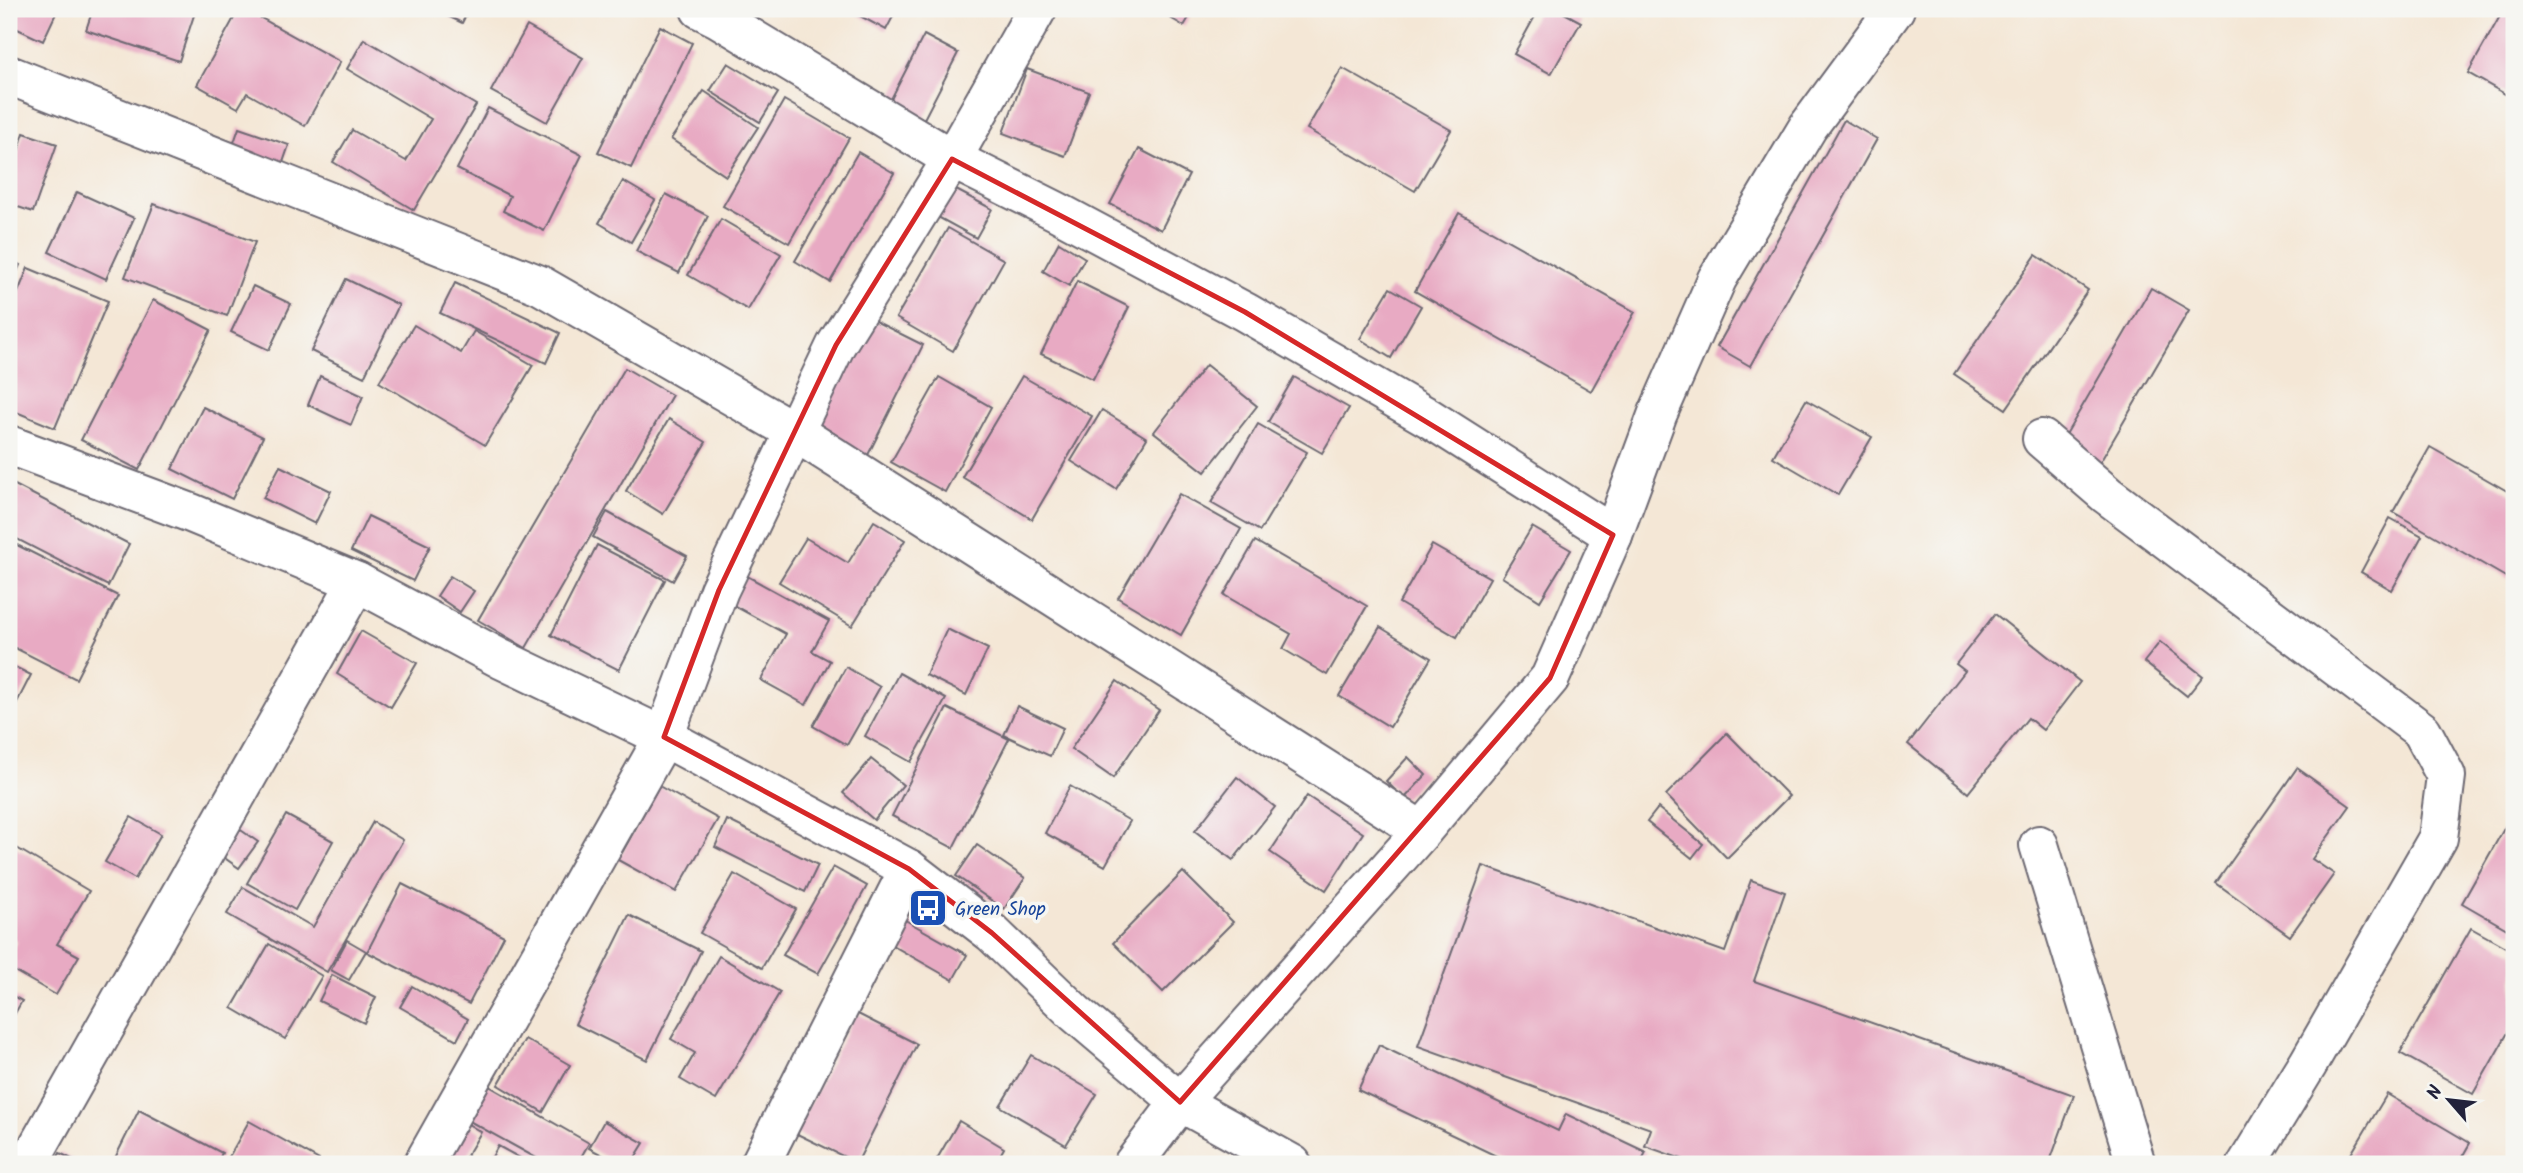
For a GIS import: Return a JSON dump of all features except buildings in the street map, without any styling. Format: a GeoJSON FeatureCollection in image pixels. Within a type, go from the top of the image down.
{"type":"FeatureCollection","features":[{"type":"Feature","properties":{"kind":"street"},"geometry":{"type":"LineString","coordinates":[[700,9],[952,159],[1245,312],[1429,418],[1613,535]]}},
{"type":"Feature","properties":{"kind":"street"},"geometry":{"type":"LineString","coordinates":[[423,1164],[664,737],[719,590],[836,345],[952,159],[1037,9]]}},
{"type":"Feature","properties":{"kind":"street"},"geometry":{"type":"LineString","coordinates":[[1133,1164],[1180,1102],[1422,831],[1550,678],[1613,535],[1658,413],[1717,279],[1808,127],[1895,9]]}},
{"type":"Feature","properties":{"kind":"street"},"geometry":{"type":"LineString","coordinates":[[9,75],[540,285],[795,432],[1422,831]]}},
{"type":"Feature","properties":{"kind":"street"},"geometry":{"type":"LineString","coordinates":[[2042,439],[2107,495],[2422,731],[2446,776],[2438,838],[2247,1164]]}},
{"type":"Feature","properties":{"kind":"street"},"geometry":{"type":"LineString","coordinates":[[9,445],[191,513],[357,582],[501,659],[664,737],[909,869],[992,933],[1075,1013],[1180,1102],[1292,1164]]}},
{"type":"Feature","properties":{"kind":"street"},"geometry":{"type":"LineString","coordinates":[[28,1164],[357,582]]}},
{"type":"Feature","properties":{"kind":"street"},"geometry":{"type":"LineString","coordinates":[[2039,845],[2136,1164]]}},
{"type":"Feature","properties":{"kind":"street"},"geometry":{"type":"LineString","coordinates":[[760,1164],[909,869]]}},
{"type":"Feature","properties":{"kind":"highlighted area"},"geometry":{"type":"Polygon","coordinates":[[[952,159],[1245,312],[1613,535],[1550,678],[1180,1102],[992,933],[909,869],[664,737],[719,590],[836,345],[952,159]]]}},
{"type":"Feature","properties":{"kind":"place","name":"Green Shop"},"geometry":{"type":"Point","coordinates":[928,908]}}]}
